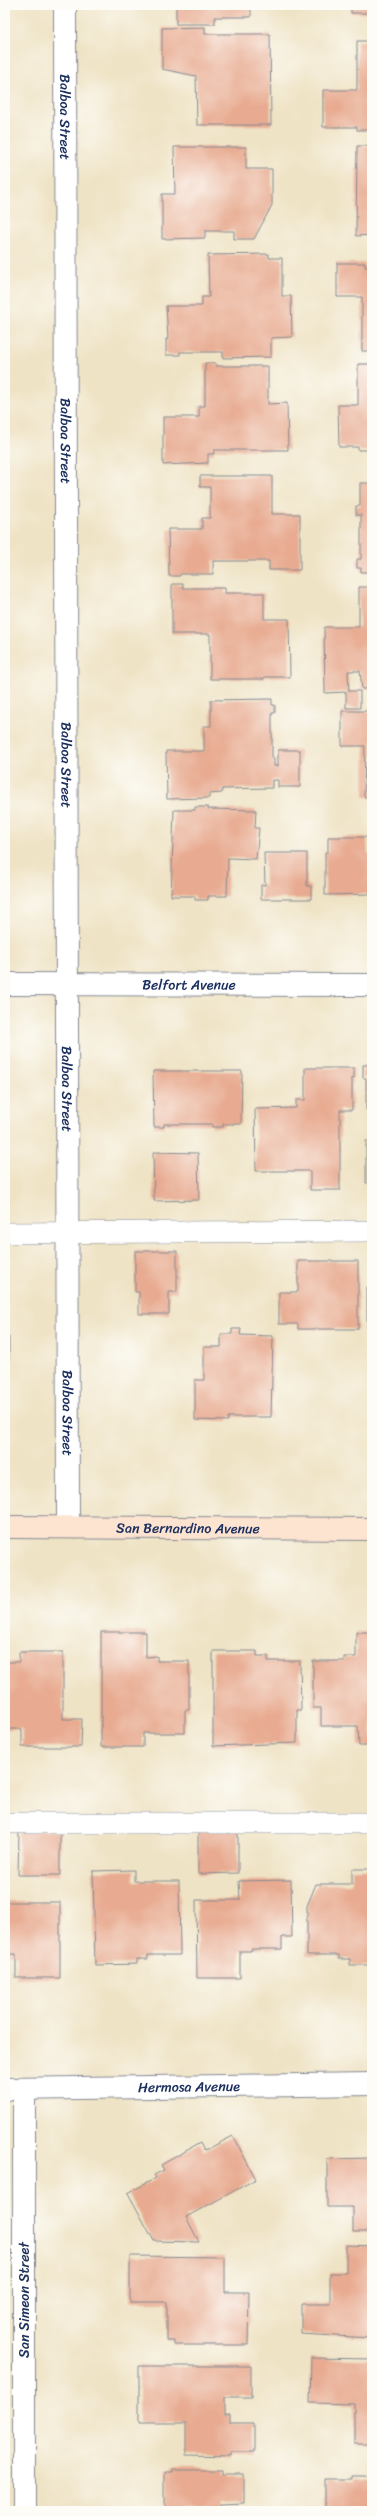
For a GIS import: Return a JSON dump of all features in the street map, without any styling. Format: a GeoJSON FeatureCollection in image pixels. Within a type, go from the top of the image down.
{"type":"FeatureCollection","features":[{"type":"Feature","properties":{"kind":"main road","name":"San Bernardino Avenue"},"geometry":{"type":"LineString","coordinates":[[5,1527],[68,1526],[372,1529]]}},
{"type":"Feature","properties":{"kind":"street","name":"Balboa Street"},"geometry":{"type":"LineString","coordinates":[[65,5],[68,1526]]}},
{"type":"Feature","properties":{"kind":"street","name":"Belfort Avenue"},"geometry":{"type":"LineString","coordinates":[[5,984],[372,985]]}},
{"type":"Feature","properties":{"kind":"street","name":"Hermosa Avenue"},"geometry":{"type":"LineString","coordinates":[[14,2089],[372,2084]]}},
{"type":"Feature","properties":{"kind":"street","name":"San Simeon Street"},"geometry":{"type":"LineString","coordinates":[[14,2089],[24,2511]]}},
{"type":"Feature","properties":{"kind":"lane"},"geometry":{"type":"LineString","coordinates":[[5,1233],[372,1231]]}},
{"type":"Feature","properties":{"kind":"lane"},"geometry":{"type":"LineString","coordinates":[[5,1823],[372,1823]]}},
{"type":"Feature","properties":{"kind":"building"},"geometry":{"type":"Polygon","coordinates":[[[176,5],[251,5],[251,17],[215,17],[215,24],[176,24],[176,5]]]}},
{"type":"Feature","properties":{"kind":"building"},"geometry":{"type":"Polygon","coordinates":[[[351,5],[372,5],[372,13],[351,13],[351,5]]]}},
{"type":"Feature","properties":{"kind":"building"},"geometry":{"type":"Polygon","coordinates":[[[205,27],[205,34],[270,34],[271,125],[197,125],[196,76],[162,69],[162,28],[205,27]]]}},
{"type":"Feature","properties":{"kind":"building"},"geometry":{"type":"Polygon","coordinates":[[[357,41],[372,41],[372,130],[357,130],[357,127],[323,127],[323,90],[357,90],[357,41]]]}},
{"type":"Feature","properties":{"kind":"building"},"geometry":{"type":"Polygon","coordinates":[[[357,146],[372,146],[372,235],[356,236],[357,146]]]}},
{"type":"Feature","properties":{"kind":"building"},"geometry":{"type":"Polygon","coordinates":[[[174,147],[246,147],[246,169],[272,169],[272,205],[254,239],[234,239],[234,231],[205,231],[205,238],[162,239],[162,194],[175,194],[174,147]]]}},
{"type":"Feature","properties":{"kind":"building"},"geometry":{"type":"Polygon","coordinates":[[[269,254],[269,258],[282,258],[282,296],[291,296],[292,337],[271,338],[271,357],[223,358],[223,352],[180,352],[180,355],[166,355],[166,339],[168,339],[166,306],[202,306],[202,297],[209,297],[208,255],[269,254]]]}},
{"type":"Feature","properties":{"kind":"building"},"geometry":{"type":"Polygon","coordinates":[[[337,263],[365,263],[365,267],[372,267],[372,351],[362,351],[362,297],[337,297],[337,263]]]}},
{"type":"Feature","properties":{"kind":"building"},"geometry":{"type":"Polygon","coordinates":[[[205,363],[216,363],[216,366],[268,366],[268,404],[287,403],[288,450],[214,450],[214,454],[208,454],[208,463],[163,465],[163,417],[199,417],[199,406],[205,406],[205,363]]]}},
{"type":"Feature","properties":{"kind":"building"},"geometry":{"type":"Polygon","coordinates":[[[358,364],[372,364],[372,450],[358,450],[358,447],[339,447],[338,405],[358,405],[358,364]]]}},
{"type":"Feature","properties":{"kind":"building"},"geometry":{"type":"Polygon","coordinates":[[[200,476],[272,476],[272,514],[300,514],[300,570],[269,570],[269,561],[213,561],[213,574],[180,574],[180,576],[169,576],[168,529],[202,529],[202,518],[210,518],[210,487],[200,487],[200,476]]]}},
{"type":"Feature","properties":{"kind":"building"},"geometry":{"type":"Polygon","coordinates":[[[360,483],[372,483],[372,572],[361,572],[361,568],[357,568],[357,559],[361,559],[361,515],[356,515],[356,506],[360,506],[360,483]]]}},
{"type":"Feature","properties":{"kind":"building"},"geometry":{"type":"Polygon","coordinates":[[[172,584],[183,584],[183,588],[225,588],[225,593],[264,593],[264,619],[289,619],[290,677],[264,677],[264,679],[210,679],[210,634],[172,634],[172,584]]]}},
{"type":"Feature","properties":{"kind":"building"},"geometry":{"type":"Polygon","coordinates":[[[359,587],[372,587],[372,689],[362,689],[360,671],[348,671],[349,691],[360,691],[360,708],[346,708],[346,692],[325,693],[324,627],[359,627],[359,587]]]}},
{"type":"Feature","properties":{"kind":"building"},"geometry":{"type":"Polygon","coordinates":[[[272,699],[272,705],[275,705],[275,713],[272,713],[272,758],[274,758],[274,766],[278,766],[278,750],[300,750],[300,787],[278,787],[278,780],[272,780],[272,788],[222,789],[222,793],[209,794],[209,798],[167,799],[166,751],[204,751],[204,726],[211,726],[211,700],[272,699]]]}},
{"type":"Feature","properties":{"kind":"building"},"geometry":{"type":"Polygon","coordinates":[[[342,711],[372,711],[372,797],[364,797],[365,746],[342,746],[342,711]]]}},
{"type":"Feature","properties":{"kind":"building"},"geometry":{"type":"Polygon","coordinates":[[[195,807],[208,807],[208,809],[256,810],[255,828],[259,828],[256,859],[228,858],[227,896],[208,896],[208,900],[195,900],[195,896],[171,896],[174,810],[195,810],[195,807]]]}},
{"type":"Feature","properties":{"kind":"building"},"geometry":{"type":"Polygon","coordinates":[[[328,837],[367,837],[368,854],[372,854],[370,894],[325,895],[325,852],[328,852],[328,837]]]}},
{"type":"Feature","properties":{"kind":"building"},"geometry":{"type":"Polygon","coordinates":[[[264,853],[307,853],[307,886],[311,886],[311,899],[261,899],[261,885],[265,885],[264,853]]]}},
{"type":"Feature","properties":{"kind":"building"},"geometry":{"type":"Polygon","coordinates":[[[363,1065],[372,1065],[372,1110],[366,1110],[366,1078],[363,1078],[363,1065]]]}},
{"type":"Feature","properties":{"kind":"building"},"geometry":{"type":"Polygon","coordinates":[[[305,1068],[354,1068],[354,1078],[352,1078],[352,1110],[340,1110],[340,1190],[310,1190],[310,1171],[256,1171],[255,1109],[296,1108],[296,1100],[305,1100],[305,1068]]]}},
{"type":"Feature","properties":{"kind":"building"},"geometry":{"type":"Polygon","coordinates":[[[153,1071],[242,1071],[241,1124],[223,1124],[223,1127],[212,1127],[212,1124],[164,1124],[164,1127],[154,1127],[153,1071]]]}},
{"type":"Feature","properties":{"kind":"building"},"geometry":{"type":"Polygon","coordinates":[[[366,1141],[372,1141],[372,1183],[366,1183],[366,1141]]]}},
{"type":"Feature","properties":{"kind":"building"},"geometry":{"type":"Polygon","coordinates":[[[153,1152],[198,1153],[199,1200],[154,1201],[153,1152]]]}},
{"type":"Feature","properties":{"kind":"building"},"geometry":{"type":"Polygon","coordinates":[[[6,1187],[7,1206],[5,1206],[6,1187]]]}},
{"type":"Feature","properties":{"kind":"building"},"geometry":{"type":"Polygon","coordinates":[[[135,1251],[177,1251],[177,1292],[169,1292],[169,1314],[139,1314],[139,1292],[135,1292],[135,1251]]]}},
{"type":"Feature","properties":{"kind":"building"},"geometry":{"type":"Polygon","coordinates":[[[5,1260],[7,1260],[7,1305],[5,1305],[5,1260]]]}},
{"type":"Feature","properties":{"kind":"building"},"geometry":{"type":"Polygon","coordinates":[[[298,1261],[358,1261],[358,1329],[298,1329],[298,1324],[279,1324],[279,1292],[298,1292],[298,1261]]]}},
{"type":"Feature","properties":{"kind":"building"},"geometry":{"type":"Polygon","coordinates":[[[367,1287],[372,1287],[372,1346],[367,1346],[367,1287]]]}},
{"type":"Feature","properties":{"kind":"building"},"geometry":{"type":"Polygon","coordinates":[[[232,1329],[241,1329],[240,1335],[273,1336],[271,1417],[228,1417],[228,1421],[195,1420],[195,1380],[204,1380],[204,1347],[221,1347],[221,1334],[232,1334],[232,1329]]]}},
{"type":"Feature","properties":{"kind":"building"},"geometry":{"type":"Polygon","coordinates":[[[5,1337],[9,1337],[9,1369],[5,1369],[5,1337]]]}},
{"type":"Feature","properties":{"kind":"building"},"geometry":{"type":"Polygon","coordinates":[[[101,1632],[146,1632],[146,1657],[157,1656],[157,1661],[189,1661],[189,1710],[185,1710],[185,1733],[143,1733],[143,1747],[101,1747],[101,1632]]]}},
{"type":"Feature","properties":{"kind":"building"},"geometry":{"type":"Polygon","coordinates":[[[356,1632],[372,1632],[372,1746],[359,1746],[358,1726],[321,1726],[321,1708],[313,1708],[313,1661],[344,1661],[344,1657],[356,1657],[356,1632]]]}},
{"type":"Feature","properties":{"kind":"building"},"geometry":{"type":"Polygon","coordinates":[[[213,1651],[257,1651],[257,1656],[268,1656],[268,1661],[300,1661],[301,1710],[297,1710],[297,1743],[213,1746],[213,1651]]]}},
{"type":"Feature","properties":{"kind":"building"},"geometry":{"type":"Polygon","coordinates":[[[19,1652],[63,1652],[63,1719],[82,1719],[81,1747],[22,1747],[22,1729],[5,1729],[5,1662],[19,1662],[19,1652]]]}},
{"type":"Feature","properties":{"kind":"building"},"geometry":{"type":"Polygon","coordinates":[[[238,1830],[238,1873],[198,1874],[198,1831],[238,1830]]]}},
{"type":"Feature","properties":{"kind":"building"},"geometry":{"type":"Polygon","coordinates":[[[19,1831],[60,1831],[60,1875],[18,1875],[19,1831]]]}},
{"type":"Feature","properties":{"kind":"building"},"geometry":{"type":"Polygon","coordinates":[[[352,1869],[372,1869],[372,1965],[350,1965],[350,1959],[339,1959],[339,1955],[307,1955],[307,1906],[316,1884],[352,1884],[352,1869]]]}},
{"type":"Feature","properties":{"kind":"building"},"geometry":{"type":"Polygon","coordinates":[[[134,1870],[134,1881],[179,1881],[180,1955],[148,1955],[148,1959],[137,1959],[137,1964],[95,1965],[93,1871],[134,1870]]]}},
{"type":"Feature","properties":{"kind":"building"},"geometry":{"type":"Polygon","coordinates":[[[291,1880],[292,1937],[282,1937],[282,1949],[251,1949],[251,1951],[240,1951],[240,1978],[197,1978],[196,1900],[240,1900],[239,1881],[291,1880]]]}},
{"type":"Feature","properties":{"kind":"building"},"geometry":{"type":"Polygon","coordinates":[[[5,1902],[60,1902],[60,1978],[16,1978],[16,1954],[5,1954],[5,1902]]]}},
{"type":"Feature","properties":{"kind":"building"},"geometry":{"type":"Polygon","coordinates":[[[233,2136],[256,2179],[186,2217],[199,2242],[154,2241],[128,2193],[156,2178],[154,2175],[164,2170],[161,2165],[200,2143],[204,2151],[233,2136]]]}},
{"type":"Feature","properties":{"kind":"building"},"geometry":{"type":"Polygon","coordinates":[[[372,2158],[372,2232],[353,2232],[353,2207],[327,2207],[327,2159],[372,2158]]]}},
{"type":"Feature","properties":{"kind":"building"},"geometry":{"type":"Polygon","coordinates":[[[346,2245],[372,2246],[372,2338],[301,2334],[301,2304],[330,2304],[330,2273],[346,2273],[346,2245]]]}},
{"type":"Feature","properties":{"kind":"building"},"geometry":{"type":"Polygon","coordinates":[[[130,2256],[225,2257],[225,2292],[249,2292],[248,2345],[174,2345],[174,2341],[167,2341],[167,2302],[130,2302],[130,2256]]]}},
{"type":"Feature","properties":{"kind":"building"},"geometry":{"type":"Polygon","coordinates":[[[311,2358],[372,2359],[372,2444],[354,2444],[354,2404],[310,2403],[311,2358]]]}},
{"type":"Feature","properties":{"kind":"building"},"geometry":{"type":"Polygon","coordinates":[[[139,2366],[251,2366],[251,2397],[225,2397],[225,2415],[230,2415],[230,2423],[254,2423],[254,2452],[231,2452],[231,2456],[186,2455],[186,2423],[139,2423],[139,2366]]]}},
{"type":"Feature","properties":{"kind":"building"},"geometry":{"type":"Polygon","coordinates":[[[172,2470],[221,2470],[221,2474],[244,2474],[244,2503],[221,2504],[221,2511],[164,2511],[164,2473],[172,2473],[172,2470]]]}},
{"type":"Feature","properties":{"kind":"building"},"geometry":{"type":"Polygon","coordinates":[[[352,2476],[372,2476],[372,2511],[325,2511],[325,2479],[352,2479],[352,2476]]]}}]}
